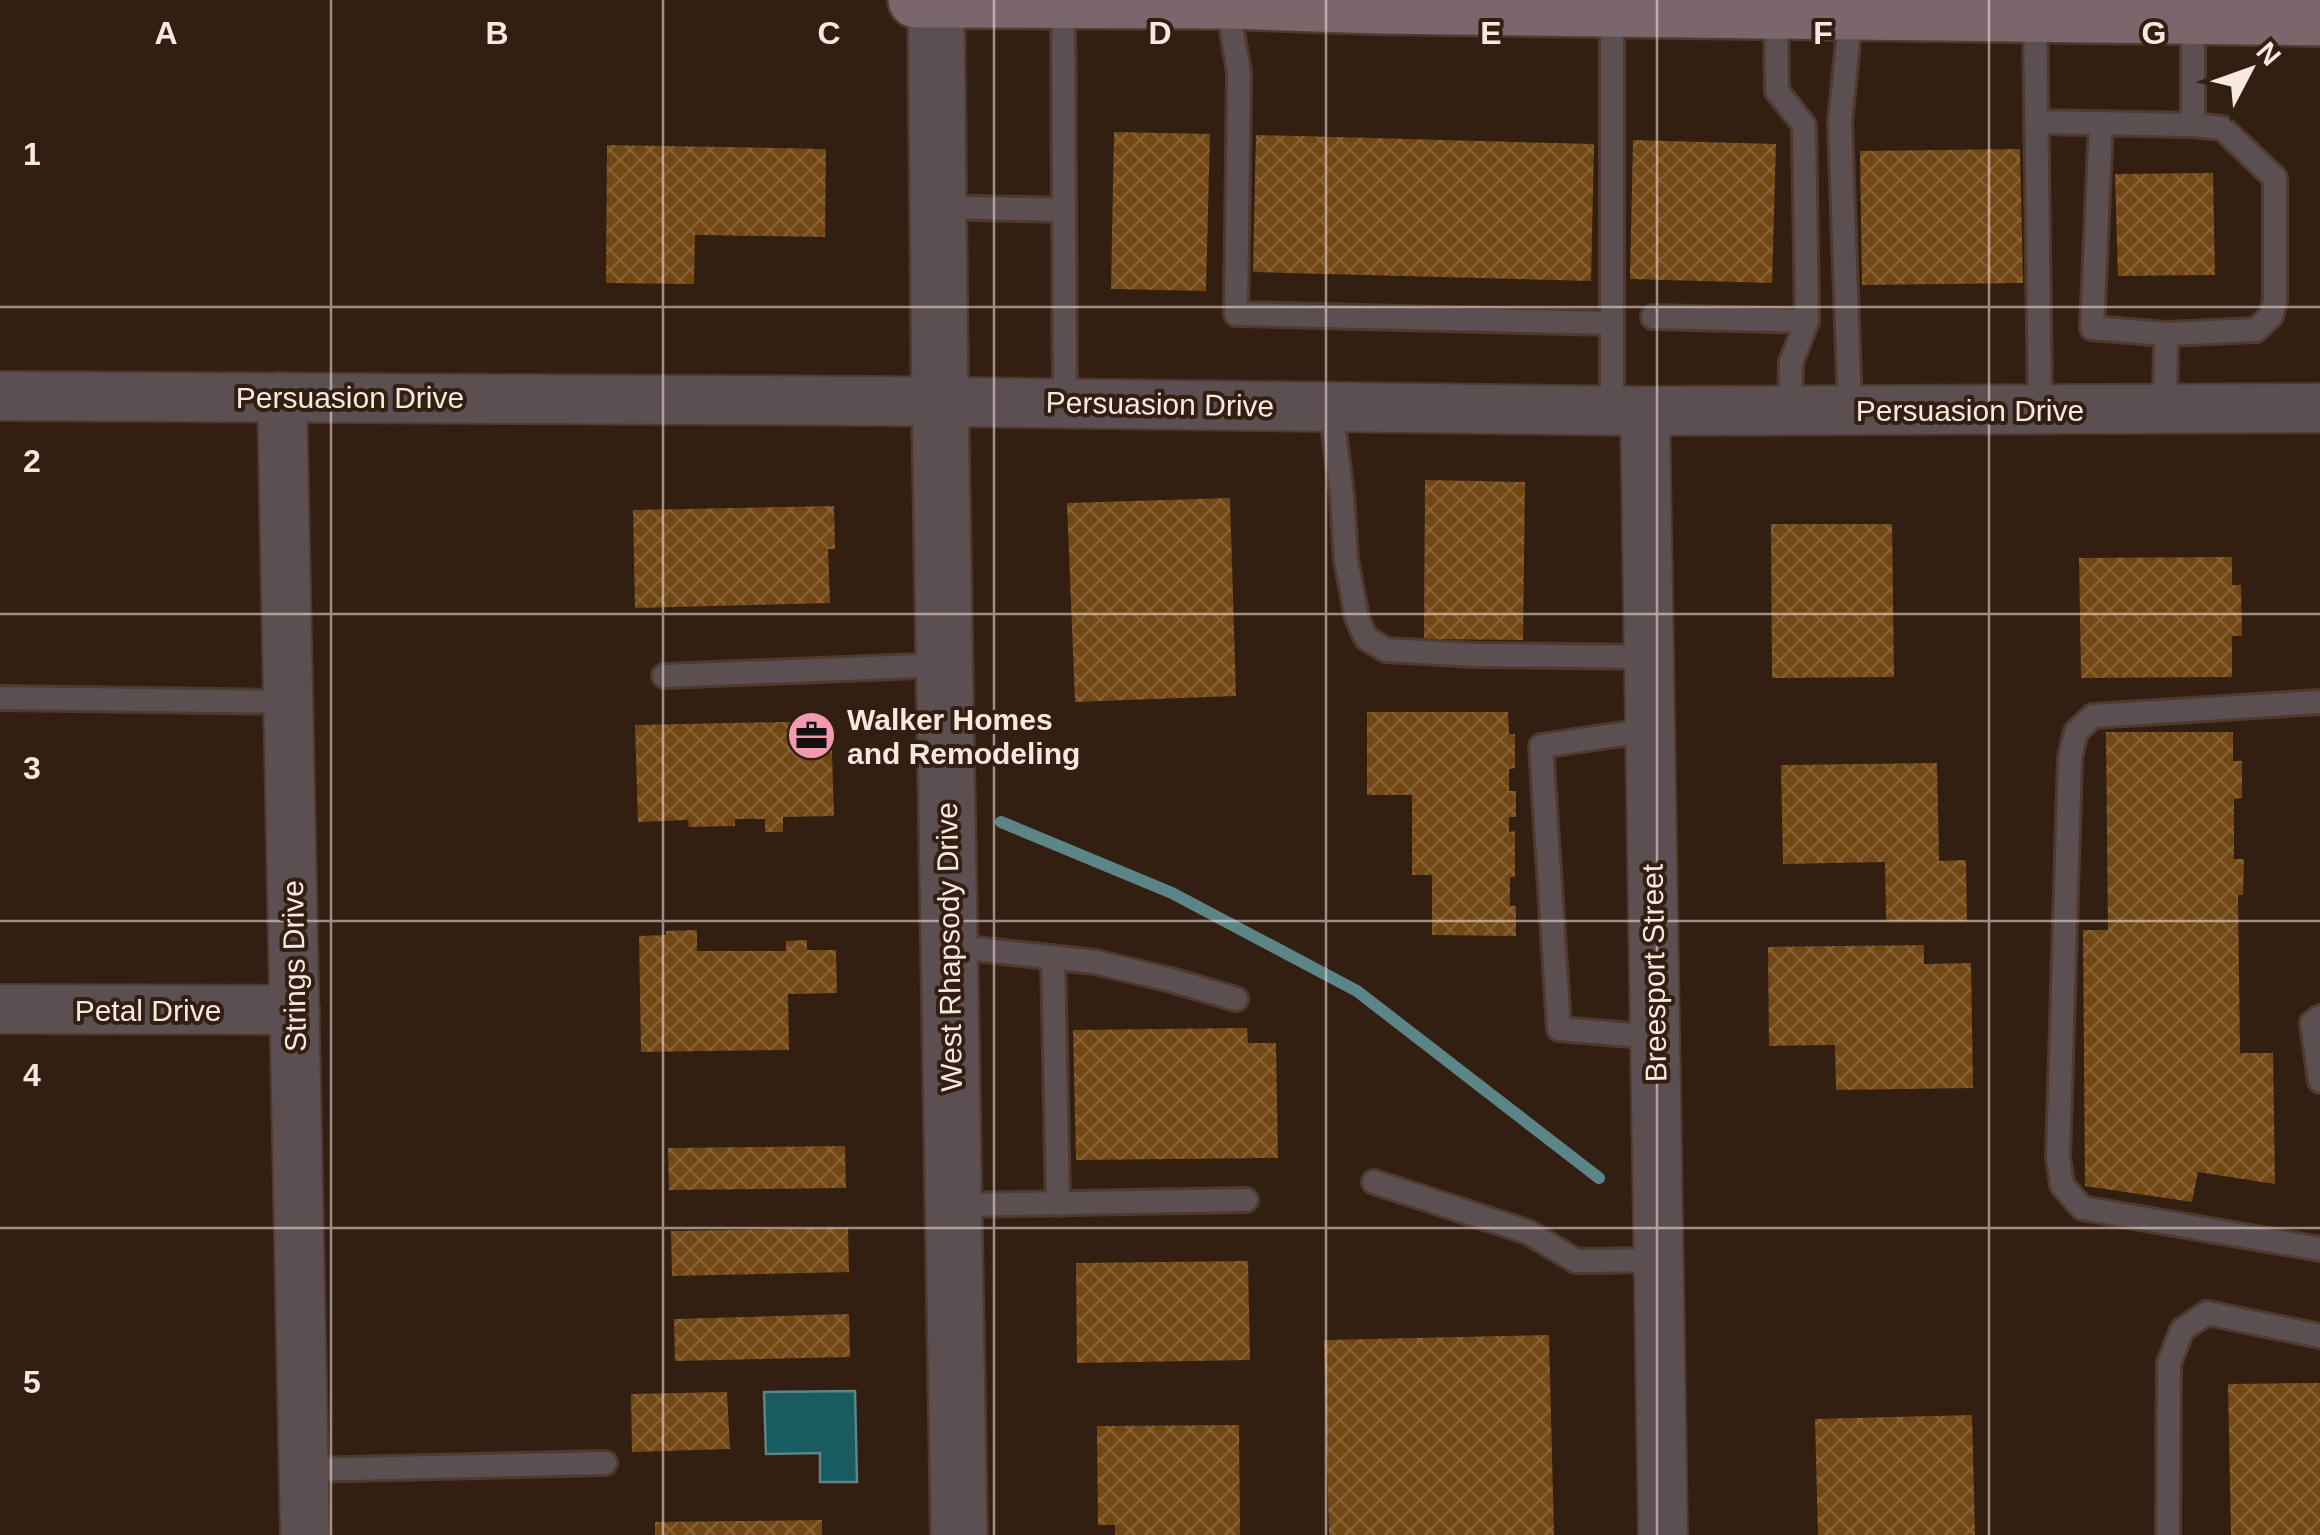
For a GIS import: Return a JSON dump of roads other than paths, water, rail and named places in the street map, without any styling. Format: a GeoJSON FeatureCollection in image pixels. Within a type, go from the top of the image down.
{"type":"FeatureCollection","features":[{"type":"Feature","properties":{"kind":"main road"},"geometry":{"type":"LineString","coordinates":[[916,0],[1227,0],[1395,6],[2320,18]]}},
{"type":"Feature","properties":{"kind":"street","name":"West Rhapsody Drive"},"geometry":{"type":"LineString","coordinates":[[936,0],[959,1535]]}},
{"type":"Feature","properties":{"kind":"street","name":"Persuasion Drive"},"geometry":{"type":"LineString","coordinates":[[0,396],[940,401],[1628,410],[2320,408]]}},
{"type":"Feature","properties":{"kind":"street","name":"Strings Drive"},"geometry":{"type":"LineString","coordinates":[[282,397],[305,1535]]}},
{"type":"Feature","properties":{"kind":"street","name":"Breesport Street"},"geometry":{"type":"LineString","coordinates":[[1628,410],[1649,657],[1664,1535]]}},
{"type":"Feature","properties":{"kind":"street","name":"Petal Drive"},"geometry":{"type":"LineString","coordinates":[[0,1009],[295,1010]]}},
{"type":"Feature","properties":{"kind":"lane"},"geometry":{"type":"LineString","coordinates":[[1227,0],[1239,73],[1236,314],[1612,324]]}},
{"type":"Feature","properties":{"kind":"lane"},"geometry":{"type":"LineString","coordinates":[[1063,2],[1065,403]]}},
{"type":"Feature","properties":{"kind":"lane"},"geometry":{"type":"LineString","coordinates":[[1612,8],[1612,324],[1628,410]]}},
{"type":"Feature","properties":{"kind":"lane"},"geometry":{"type":"LineString","coordinates":[[1776,11],[1777,91],[1804,125],[1807,321],[1790,362],[1790,410]]}},
{"type":"Feature","properties":{"kind":"lane"},"geometry":{"type":"LineString","coordinates":[[1850,410],[1840,122],[1852,12]]}},
{"type":"Feature","properties":{"kind":"lane"},"geometry":{"type":"LineString","coordinates":[[2036,14],[2040,410]]}},
{"type":"Feature","properties":{"kind":"lane"},"geometry":{"type":"LineString","coordinates":[[2193,16],[2193,125]]}},
{"type":"Feature","properties":{"kind":"lane"},"geometry":{"type":"LineString","coordinates":[[2036,122],[2193,125],[2222,128],[2276,178],[2275,301],[2271,316],[2256,330],[2166,334],[2092,328],[2101,124]]}},
{"type":"Feature","properties":{"kind":"lane"},"geometry":{"type":"LineString","coordinates":[[938,207],[1063,210]]}},
{"type":"Feature","properties":{"kind":"lane"},"geometry":{"type":"LineString","coordinates":[[1653,317],[1807,321]]}},
{"type":"Feature","properties":{"kind":"lane"},"geometry":{"type":"LineString","coordinates":[[2165,409],[2166,334]]}},
{"type":"Feature","properties":{"kind":"lane"},"geometry":{"type":"LineString","coordinates":[[1332,406],[1346,560],[1357,618],[1366,638],[1386,650],[1649,657]]}},
{"type":"Feature","properties":{"kind":"lane"},"geometry":{"type":"LineString","coordinates":[[664,676],[944,666]]}},
{"type":"Feature","properties":{"kind":"lane"},"geometry":{"type":"LineString","coordinates":[[0,698],[288,702]]}},
{"type":"Feature","properties":{"kind":"lane"},"geometry":{"type":"LineString","coordinates":[[2320,702],[2093,716],[2076,732],[2070,757],[2058,1157],[2062,1185],[2082,1208],[2320,1249]]}},
{"type":"Feature","properties":{"kind":"lane"},"geometry":{"type":"LineString","coordinates":[[1650,730],[1541,746],[1559,1029],[1655,1038]]}},
{"type":"Feature","properties":{"kind":"lane"},"geometry":{"type":"LineString","coordinates":[[949,946],[1096,962],[1236,999]]}},
{"type":"Feature","properties":{"kind":"lane"},"geometry":{"type":"LineString","coordinates":[[1054,958],[1058,1204]]}},
{"type":"Feature","properties":{"kind":"lane"},"geometry":{"type":"LineString","coordinates":[[2320,1017],[2312,1023],[2320,1082]]}},
{"type":"Feature","properties":{"kind":"lane"},"geometry":{"type":"LineString","coordinates":[[1374,1182],[1528,1232],[1576,1261],[1659,1260]]}},
{"type":"Feature","properties":{"kind":"lane"},"geometry":{"type":"LineString","coordinates":[[954,1205],[1246,1200]]}},
{"type":"Feature","properties":{"kind":"lane"},"geometry":{"type":"LineString","coordinates":[[2168,1535],[2168,1363],[2182,1330],[2207,1312],[2320,1336]]}},
{"type":"Feature","properties":{"kind":"lane"},"geometry":{"type":"LineString","coordinates":[[304,1470],[605,1463]]}},
{"type":"Feature","properties":{"kind":"water"},"geometry":{"type":"Polygon","coordinates":[[[855,1391],[857,1482],[820,1482],[820,1453],[766,1454],[764,1392],[855,1391]]]}},
{"type":"Feature","properties":{"kind":"waterway"},"geometry":{"type":"LineString","coordinates":[[1001,822],[1172,893],[1357,991],[1599,1178]]}},
{"type":"Feature","properties":{"kind":"place","name":"Walker Homes and Remodeling"},"geometry":{"type":"Point","coordinates":[812,736]}}]}
